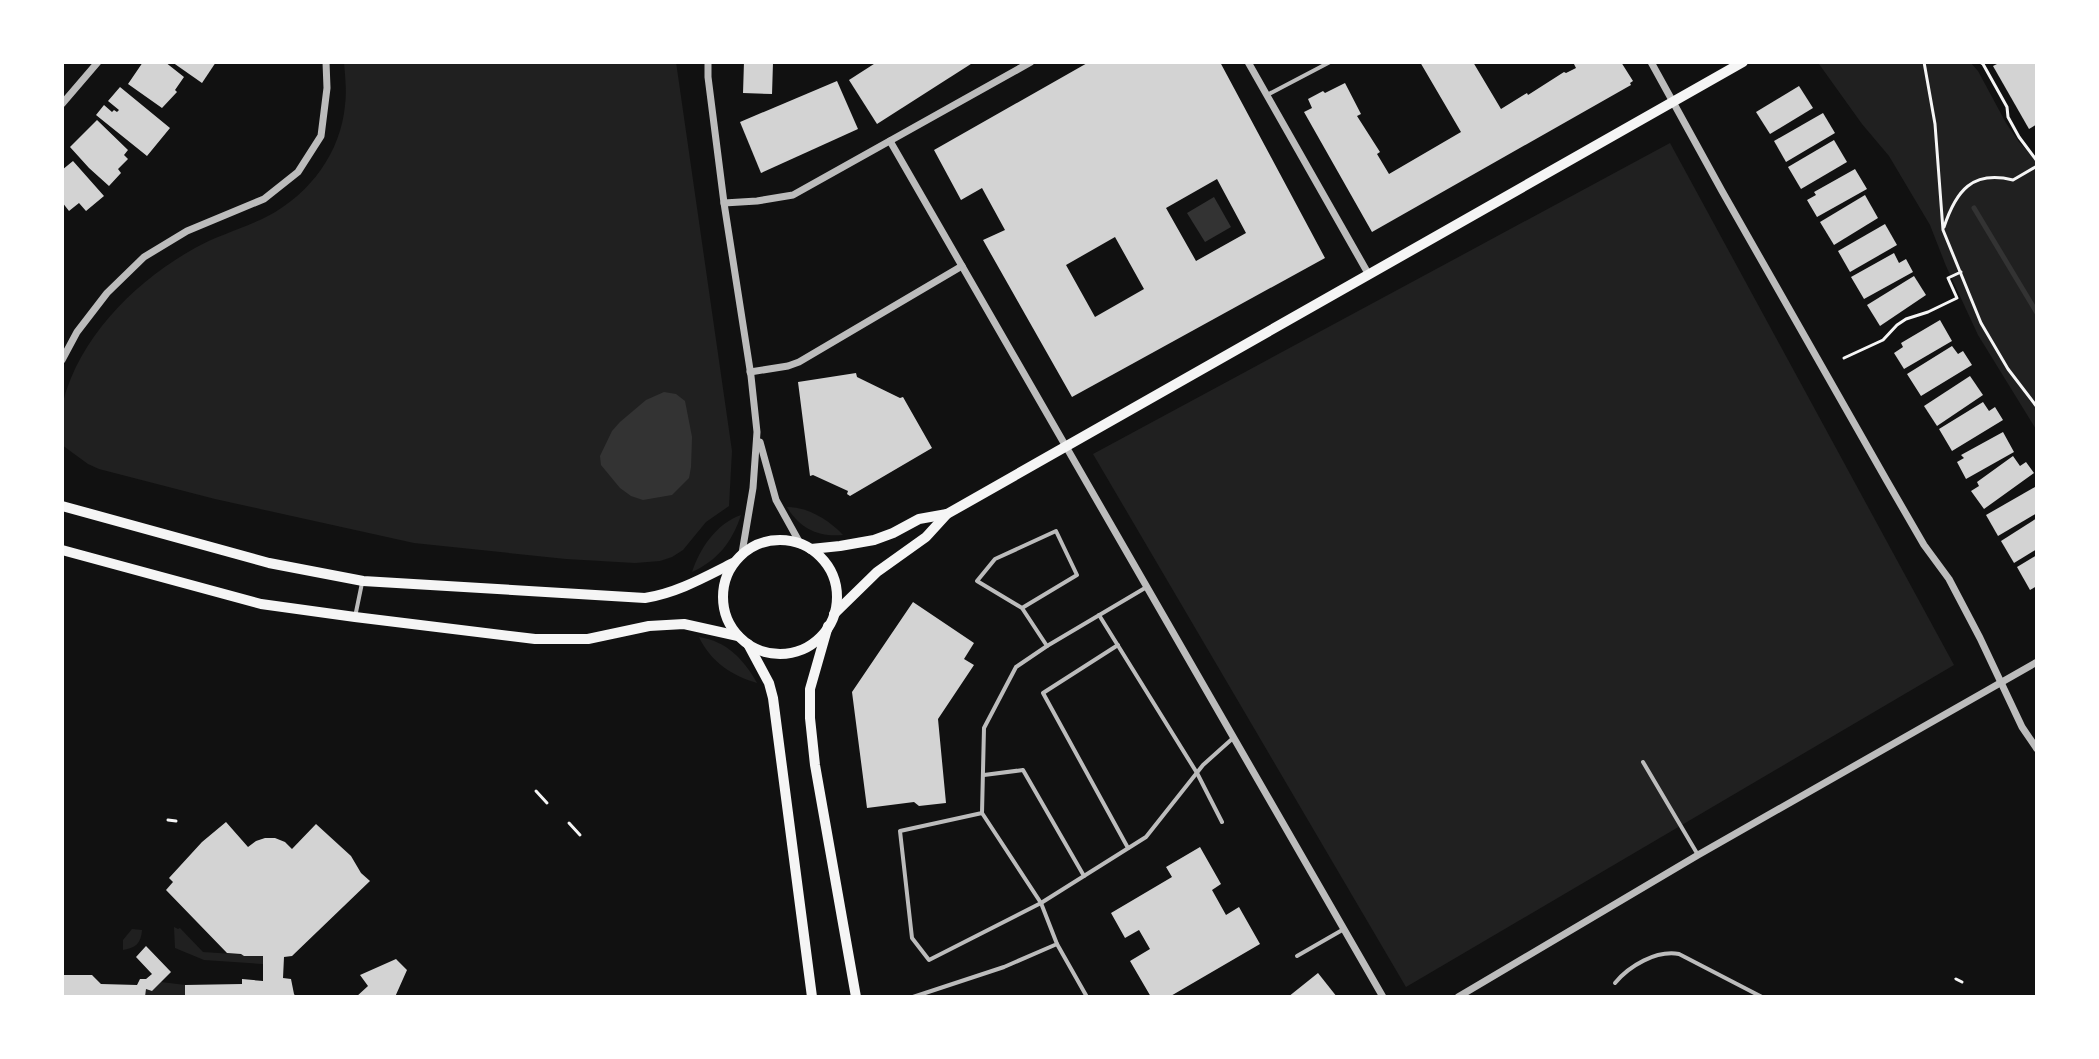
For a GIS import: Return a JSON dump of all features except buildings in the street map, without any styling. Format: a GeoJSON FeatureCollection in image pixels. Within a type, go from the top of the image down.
{"type":"FeatureCollection","features":[{"type":"Feature","properties":{"kind":"main road"},"geometry":{"type":"LineString","coordinates":[[834,614],[877,572],[926,537],[947,514],[1743,62]]}},
{"type":"Feature","properties":{"kind":"main road"},"geometry":{"type":"LineString","coordinates":[[62,506],[269,563],[363,581],[645,598],[676,591],[733,563]]}},
{"type":"Feature","properties":{"kind":"main road"},"geometry":{"type":"LineString","coordinates":[[806,547],[840,546],[874,540],[919,519],[947,514]]}},
{"type":"Feature","properties":{"kind":"main road"},"geometry":{"type":"LineString","coordinates":[[828,626],[810,645],[798,650],[772,653],[748,644],[738,636],[725,613],[723,587],[733,563],[742,553],[766,541],[779,539],[806,547],[825,562],[832,574],[836,601],[810,689],[810,718],[815,765],[856,997]]}},
{"type":"Feature","properties":{"kind":"main road"},"geometry":{"type":"LineString","coordinates":[[62,550],[261,604],[355,617],[535,639],[588,639],[649,626],[684,624],[738,636]]}},
{"type":"Feature","properties":{"kind":"main road"},"geometry":{"type":"LineString","coordinates":[[748,644],[769,683],[773,698],[812,997]]}},
{"type":"Feature","properties":{"kind":"street"},"geometry":{"type":"LineString","coordinates":[[62,104],[68,90],[98,62]]}},
{"type":"Feature","properties":{"kind":"street"},"geometry":{"type":"LineString","coordinates":[[62,360],[77,332],[99,302],[144,257],[187,231],[264,199],[298,172],[321,136],[327,88],[326,62]]}},
{"type":"Feature","properties":{"kind":"street"},"geometry":{"type":"LineString","coordinates":[[708,62],[724,203],[757,432],[756,465],[742,553]]}},
{"type":"Feature","properties":{"kind":"street"},"geometry":{"type":"LineString","coordinates":[[724,203],[793,195],[1031,62]]}},
{"type":"Feature","properties":{"kind":"street"},"geometry":{"type":"LineString","coordinates":[[1248,62],[1369,275]]}},
{"type":"Feature","properties":{"kind":"street"},"geometry":{"type":"LineString","coordinates":[[1651,62],[1917,533],[1949,579],[2022,727],[2037,749]]}},
{"type":"Feature","properties":{"kind":"street"},"geometry":{"type":"LineString","coordinates":[[890,141],[1383,997]]}},
{"type":"Feature","properties":{"kind":"street"},"geometry":{"type":"LineString","coordinates":[[750,372],[799,362],[962,266]]}},
{"type":"Feature","properties":{"kind":"street"},"geometry":{"type":"LineString","coordinates":[[757,432],[776,500],[806,547]]}},
{"type":"Feature","properties":{"kind":"street"},"geometry":{"type":"LineString","coordinates":[[1458,997],[1698,855],[2037,662]]}},
{"type":"Feature","properties":{"kind":"lane"},"geometry":{"type":"LineString","coordinates":[[1267,95],[1330,62]]}},
{"type":"Feature","properties":{"kind":"lane"},"geometry":{"type":"LineString","coordinates":[[1022,608],[1077,575],[1056,531],[995,559],[977,581],[1022,608],[1047,646]]}},
{"type":"Feature","properties":{"kind":"lane"},"geometry":{"type":"LineString","coordinates":[[355,617],[363,581]]}},
{"type":"Feature","properties":{"kind":"lane"},"geometry":{"type":"LineString","coordinates":[[1087,997],[1057,944],[1041,903],[982,813],[984,728],[1016,667],[1147,587]]}},
{"type":"Feature","properties":{"kind":"lane"},"geometry":{"type":"LineString","coordinates":[[1099,615],[1197,773],[1222,822]]}},
{"type":"Feature","properties":{"kind":"lane"},"geometry":{"type":"LineString","coordinates":[[1118,645],[1043,693],[1128,849]]}},
{"type":"Feature","properties":{"kind":"lane"},"geometry":{"type":"LineString","coordinates":[[982,813],[900,831],[912,938],[929,960],[1041,903],[1146,837],[1197,773],[1234,737]]}},
{"type":"Feature","properties":{"kind":"lane"},"geometry":{"type":"LineString","coordinates":[[1643,762],[1698,855]]}},
{"type":"Feature","properties":{"kind":"lane"},"geometry":{"type":"LineString","coordinates":[[984,776],[1023,770],[1084,876]]}},
{"type":"Feature","properties":{"kind":"lane"},"geometry":{"type":"LineString","coordinates":[[1297,956],[1344,929]]}},
{"type":"Feature","properties":{"kind":"lane"},"geometry":{"type":"LineString","coordinates":[[913,997],[1004,967],[1057,944]]}},
{"type":"Feature","properties":{"kind":"lane"},"geometry":{"type":"LineString","coordinates":[[1615,983],[1623,974],[1650,958],[1670,952],[1762,997]]}},
{"type":"Feature","properties":{"kind":"path"},"geometry":{"type":"LineString","coordinates":[[1924,62],[1935,124],[1943,230],[1981,323],[2008,369],[2037,407]]}},
{"type":"Feature","properties":{"kind":"path"},"geometry":{"type":"LineString","coordinates":[[1943,230],[1959,193],[1973,182],[1997,176],[2013,180],[2037,163],[2019,137],[2008,117],[2007,107],[1980,62]]}},
{"type":"Feature","properties":{"kind":"path"},"geometry":{"type":"LineString","coordinates":[[1844,358],[1883,340],[1906,319],[1957,298],[1948,278],[1961,272]]}},
{"type":"Feature","properties":{"kind":"path"},"geometry":{"type":"LineString","coordinates":[[536,791],[547,803]]}},
{"type":"Feature","properties":{"kind":"path"},"geometry":{"type":"LineString","coordinates":[[168,820],[176,821]]}},
{"type":"Feature","properties":{"kind":"path"},"geometry":{"type":"LineString","coordinates":[[569,823],[580,835]]}},
{"type":"Feature","properties":{"kind":"path"},"geometry":{"type":"LineString","coordinates":[[1956,979],[1962,982]]}},
{"type":"Feature","properties":{"kind":"shaded area"},"geometry":{"type":"Polygon","coordinates":[[[344,62],[676,62],[732,451],[729,506],[706,522],[683,550],[660,561],[635,563],[414,543],[215,499],[99,469],[62,445],[62,407],[71,378],[97,333],[114,312],[132,293],[173,261],[204,243],[283,207],[321,170],[342,122],[346,94],[344,62]]]}},
{"type":"Feature","properties":{"kind":"shaded area"},"geometry":{"type":"Polygon","coordinates":[[[1970,62],[2006,123],[2037,161],[2037,431],[1978,335],[1930,225],[1889,156],[1862,124],[1819,64],[1970,62]]]}},
{"type":"Feature","properties":{"kind":"shaded area"},"geometry":{"type":"Polygon","coordinates":[[[1670,143],[1954,665],[1406,987],[1093,454],[1670,143]]]}},
{"type":"Feature","properties":{"kind":"shaded area"},"geometry":{"type":"Polygon","coordinates":[[[1214,197],[1231,227],[1205,242],[1187,213],[1214,197]]]}},
{"type":"Feature","properties":{"kind":"shaded area"},"geometry":{"type":"Polygon","coordinates":[[[664,392],[676,394],[685,401],[692,437],[689,478],[672,495],[643,500],[620,488],[601,465],[600,456],[620,422],[646,400],[664,392]]]}},
{"type":"Feature","properties":{"kind":"shaded area"},"geometry":{"type":"Polygon","coordinates":[[[787,507],[818,515],[843,535],[826,535],[810,530],[787,507]]]}},
{"type":"Feature","properties":{"kind":"shaded area"},"geometry":{"type":"Polygon","coordinates":[[[741,515],[723,549],[692,572],[710,538],[724,524],[741,515]]]}},
{"type":"Feature","properties":{"kind":"shaded area"},"geometry":{"type":"Polygon","coordinates":[[[699,637],[718,643],[734,653],[757,683],[723,666],[709,653],[699,637]]]}},
{"type":"Feature","properties":{"kind":"shaded area"},"geometry":{"type":"Polygon","coordinates":[[[174,927],[180,928],[203,952],[263,956],[263,964],[204,960],[175,948],[174,927]]]}},
{"type":"Feature","properties":{"kind":"shaded area"},"geometry":{"type":"Polygon","coordinates":[[[132,929],[142,930],[140,938],[137,944],[123,950],[123,940],[132,929]]]}},
{"type":"Feature","properties":{"kind":"shaded area"},"geometry":{"type":"Polygon","coordinates":[[[161,982],[185,985],[185,997],[145,997],[146,989],[152,991],[161,982]]]}},
{"type":"Feature","properties":{"kind":"waterway"},"geometry":{"type":"LineString","coordinates":[[1974,208],[2037,313]]}}]}
